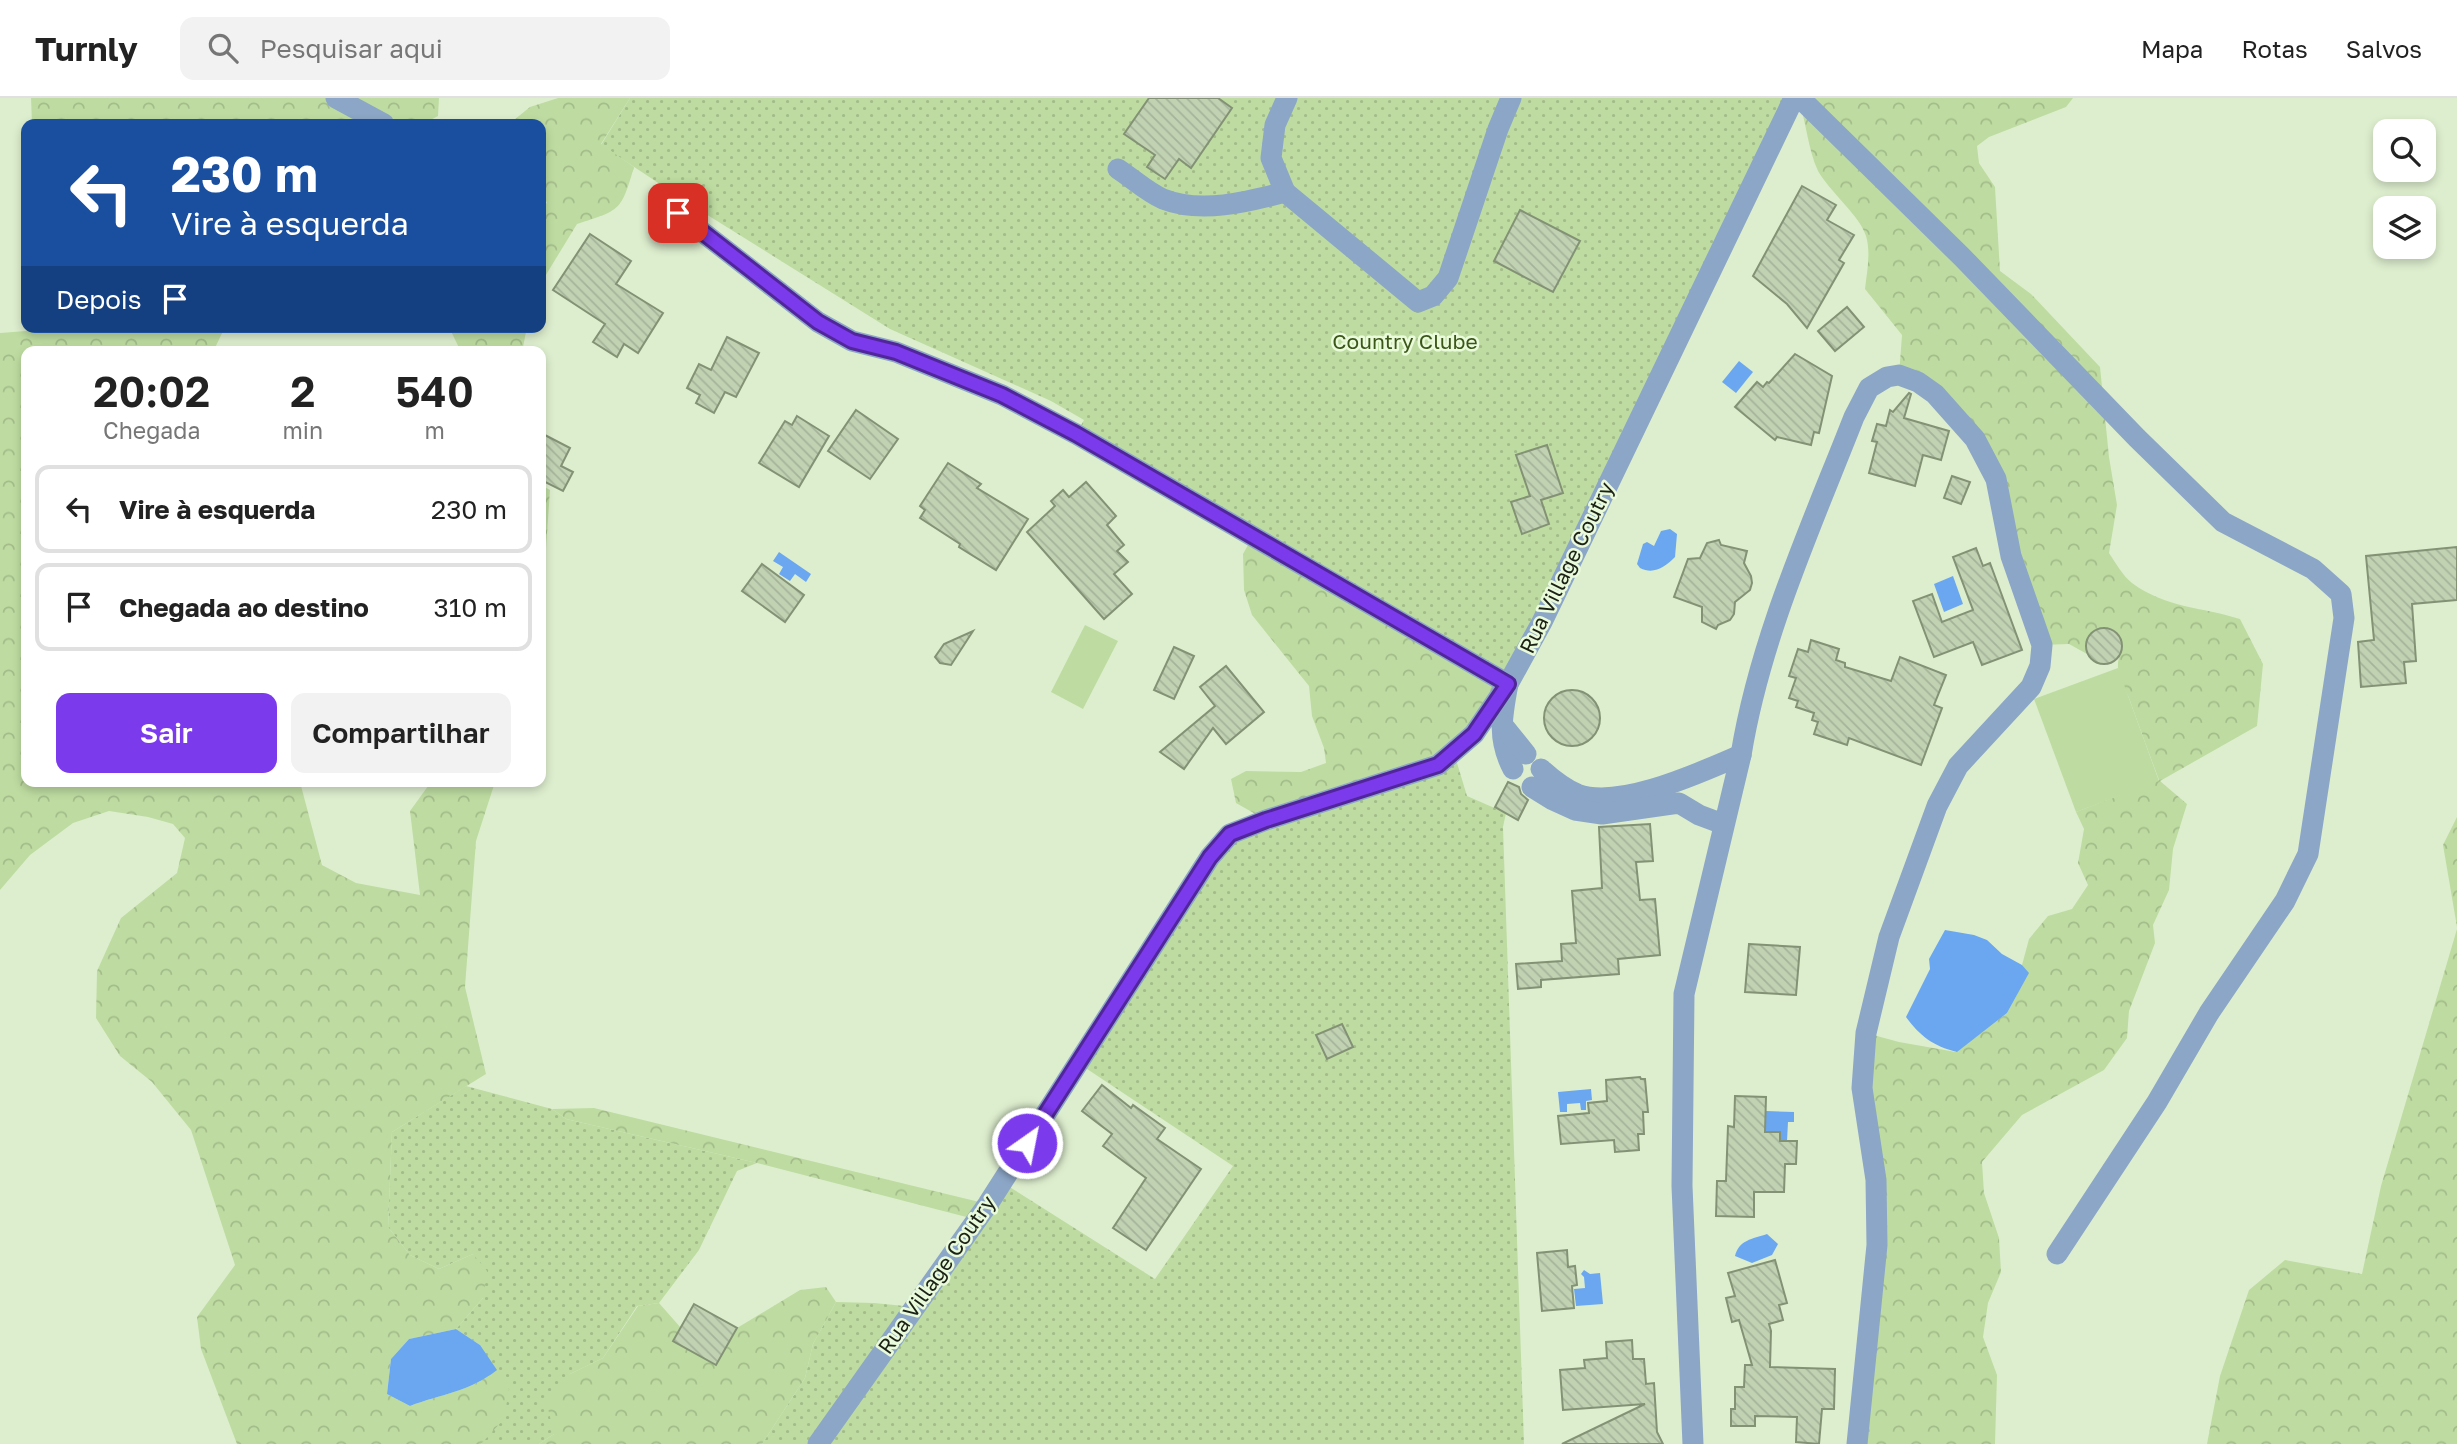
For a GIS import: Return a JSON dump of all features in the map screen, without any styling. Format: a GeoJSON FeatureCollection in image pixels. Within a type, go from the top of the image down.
{"type":"FeatureCollection","features":[{"type":"Feature","properties":{"kind":"street"},"geometry":{"type":"LineString","coordinates":[[336,98],[375,119]]}},
{"type":"Feature","properties":{"kind":"street"},"geometry":{"type":"LineString","coordinates":[[1287,98],[1275,125],[1271,158],[1285,192],[1418,302],[1433,296],[1448,278],[1511,98]]}},
{"type":"Feature","properties":{"kind":"street","name":"Rua Village Coutry"},"geometry":{"type":"LineString","coordinates":[[818,1444],[978,1220],[1210,857],[1230,834],[1438,765],[1474,734],[1508,684],[1542,622],[1794,98]]}},
{"type":"Feature","properties":{"kind":"street"},"geometry":{"type":"LineString","coordinates":[[1800,98],[2223,522],[2313,569],[2342,594],[2344,618],[2308,854],[2285,901],[2209,1013],[2157,1102],[2057,1254]]}},
{"type":"Feature","properties":{"kind":"street"},"geometry":{"type":"LineString","coordinates":[[1118,169],[1161,198],[1186,206],[1246,202],[1285,192]]}},
{"type":"Feature","properties":{"kind":"street"},"geometry":{"type":"LineString","coordinates":[[678,213],[818,322],[852,341],[896,352],[1002,395],[1076,434],[1508,684],[1501,723],[1504,754],[1528,770],[1575,810],[1602,814],[1679,803],[1699,815],[1723,824]]}},
{"type":"Feature","properties":{"kind":"street"},"geometry":{"type":"LineString","coordinates":[[1693,1444],[1682,1186],[1684,994],[1741,755],[1746,721],[1781,604],[1854,417],[1870,388],[1887,377],[1899,375],[1918,382],[1935,394],[1975,439],[1996,479],[2011,556],[2042,645],[2040,666],[2031,687],[1958,766],[1937,806],[1889,937],[1866,1032],[1862,1088],[1876,1180],[1877,1245],[1857,1444]]}},
{"type":"Feature","properties":{"kind":"street"},"geometry":{"type":"LineString","coordinates":[[1528,770],[1579,795],[1600,797],[1629,794],[1685,779],[1741,755]]}},
{"type":"Feature","properties":{"kind":"green space"},"geometry":{"type":"Polygon","coordinates":[[[31,98],[439,98],[438,116],[432,119],[32,119],[31,98]]]}},
{"type":"Feature","properties":{"kind":"green space"},"geometry":{"type":"Polygon","coordinates":[[[558,98],[630,98],[601,144],[634,167],[622,201],[611,211],[577,224],[546,275],[546,119],[515,119],[530,107],[558,98]]]}},
{"type":"Feature","properties":{"kind":"green space","name":"Country Clube"},"geometry":{"type":"Polygon","coordinates":[[[630,98],[1794,98],[1508,684],[1076,434],[1084,420],[1051,401],[890,329],[601,145],[630,98]]]}},
{"type":"Feature","properties":{"kind":"green space"},"geometry":{"type":"Polygon","coordinates":[[[1798,98],[2073,98],[2066,107],[1989,137],[1977,146],[1979,163],[1995,187],[2000,271],[2031,294],[2100,367],[2117,505],[2109,553],[2125,577],[2145,591],[2171,602],[2240,619],[2263,664],[2257,726],[2160,781],[2187,804],[2173,849],[2169,890],[2153,925],[2155,943],[2129,1011],[2127,1038],[2104,1070],[2022,1115],[1982,1162],[1984,1193],[1999,1238],[2001,1272],[1988,1303],[1983,1337],[1997,1375],[1995,1444],[1857,1444],[1877,1245],[1866,1033],[1956,1052],[2007,1013],[2028,974],[2022,965],[2029,939],[2048,916],[2072,909],[2088,885],[2078,863],[2084,829],[2076,812],[2159,780],[2119,675],[2118,663],[2122,644],[2119,636],[2109,627],[2097,629],[2089,638],[2087,654],[2069,644],[2042,645],[1975,439],[1899,375],[1902,335],[1865,289],[1868,255],[1866,236],[1858,220],[1818,171],[1798,98]]]}},
{"type":"Feature","properties":{"kind":"green space"},"geometry":{"type":"Polygon","coordinates":[[[0,333],[222,333],[216,346],[21,346],[21,787],[301,787],[322,865],[356,883],[420,895],[410,811],[427,787],[493,787],[476,841],[465,987],[486,1074],[392,1132],[388,1227],[410,1255],[439,1269],[473,1254],[487,1271],[483,1298],[456,1329],[409,1339],[391,1359],[387,1394],[410,1406],[465,1388],[497,1370],[509,1389],[504,1419],[481,1444],[237,1444],[201,1349],[197,1317],[235,1265],[191,1130],[152,1082],[120,1056],[96,1018],[97,971],[121,918],[177,873],[185,838],[173,824],[109,811],[73,823],[30,855],[0,890],[0,333]]]}},
{"type":"Feature","properties":{"kind":"green space"},"geometry":{"type":"Polygon","coordinates":[[[452,333],[526,333],[523,346],[458,346],[452,333]]]}},
{"type":"Feature","properties":{"kind":"green space"},"geometry":{"type":"Polygon","coordinates":[[[546,488],[550,490],[546,548],[546,488]]]}},
{"type":"Feature","properties":{"kind":"green space"},"geometry":{"type":"Polygon","coordinates":[[[1253,536],[1508,684],[1454,753],[1266,820],[1236,803],[1231,779],[1246,771],[1301,772],[1326,763],[1324,748],[1312,716],[1309,686],[1252,615],[1244,590],[1243,554],[1253,536]]]}},
{"type":"Feature","properties":{"kind":"green space"},"geometry":{"type":"Polygon","coordinates":[[[1085,625],[1118,641],[1083,709],[1051,692],[1085,625]]]}},
{"type":"Feature","properties":{"kind":"green space"},"geometry":{"type":"Polygon","coordinates":[[[2118,668],[2159,781],[2076,812],[2034,699],[2118,668]]]}},
{"type":"Feature","properties":{"kind":"green space"},"geometry":{"type":"Polygon","coordinates":[[[1454,753],[1467,796],[1506,813],[1503,827],[1524,1444],[762,1444],[805,1378],[813,1344],[836,1302],[915,1307],[1002,1182],[1155,1279],[1233,1166],[1078,1063],[1230,834],[1454,753]]]}},
{"type":"Feature","properties":{"kind":"green space"},"geometry":{"type":"Polygon","coordinates":[[[2457,817],[2457,927],[2443,845],[2457,817]]]}},
{"type":"Feature","properties":{"kind":"green space"},"geometry":{"type":"Polygon","coordinates":[[[2457,929],[2457,1444],[2207,1444],[2220,1376],[2249,1290],[2285,1260],[2362,1274],[2381,1186],[2457,929]]]}},
{"type":"Feature","properties":{"kind":"green space"},"geometry":{"type":"Polygon","coordinates":[[[466,1086],[552,1109],[566,1119],[757,1163],[737,1171],[699,1250],[659,1303],[637,1306],[603,1358],[570,1374],[554,1434],[539,1444],[481,1444],[485,1438],[480,1345],[456,1329],[483,1298],[473,1254],[439,1269],[410,1255],[388,1227],[392,1132],[466,1086]]]}},
{"type":"Feature","properties":{"kind":"green space"},"geometry":{"type":"Polygon","coordinates":[[[594,1108],[988,1204],[978,1220],[757,1163],[566,1119],[552,1109],[594,1108]]]}},
{"type":"Feature","properties":{"kind":"green space"},"geometry":{"type":"Polygon","coordinates":[[[826,1287],[836,1302],[813,1344],[805,1378],[762,1444],[539,1444],[554,1434],[547,1404],[570,1374],[603,1358],[638,1306],[659,1303],[681,1328],[737,1328],[800,1290],[826,1287]]]}},
{"type":"Feature","properties":{"kind":"water"},"geometry":{"type":"Polygon","coordinates":[[[1739,361],[1753,372],[1736,393],[1722,382],[1739,361]]]}},
{"type":"Feature","properties":{"kind":"water"},"geometry":{"type":"Polygon","coordinates":[[[1670,529],[1677,534],[1675,557],[1659,569],[1650,571],[1640,568],[1637,564],[1643,544],[1647,542],[1654,546],[1661,531],[1670,529]]]}},
{"type":"Feature","properties":{"kind":"water"},"geometry":{"type":"Polygon","coordinates":[[[779,552],[811,574],[806,582],[795,574],[790,581],[779,574],[783,567],[773,561],[779,552]]]}},
{"type":"Feature","properties":{"kind":"water"},"geometry":{"type":"Polygon","coordinates":[[[1953,576],[1963,604],[1944,612],[1934,584],[1953,576]]]}},
{"type":"Feature","properties":{"kind":"water"},"geometry":{"type":"Polygon","coordinates":[[[1945,930],[1987,940],[2029,973],[2007,1013],[1957,1052],[1928,1039],[1916,1030],[1906,1017],[1930,969],[1929,959],[1945,930]]]}},
{"type":"Feature","properties":{"kind":"water"},"geometry":{"type":"Polygon","coordinates":[[[1591,1089],[1592,1100],[1586,1101],[1586,1110],[1581,1110],[1580,1103],[1567,1104],[1567,1112],[1560,1112],[1558,1092],[1591,1089]]]}},
{"type":"Feature","properties":{"kind":"water"},"geometry":{"type":"Polygon","coordinates":[[[1766,1111],[1794,1112],[1794,1122],[1788,1122],[1787,1141],[1780,1141],[1780,1132],[1765,1132],[1766,1111]]]}},
{"type":"Feature","properties":{"kind":"water"},"geometry":{"type":"Polygon","coordinates":[[[1767,1234],[1778,1244],[1772,1255],[1752,1263],[1735,1256],[1743,1243],[1767,1234]]]}},
{"type":"Feature","properties":{"kind":"water"},"geometry":{"type":"Polygon","coordinates":[[[1584,1270],[1590,1274],[1600,1273],[1603,1304],[1576,1306],[1574,1289],[1585,1288],[1581,1274],[1584,1270]]]}},
{"type":"Feature","properties":{"kind":"water"},"geometry":{"type":"Polygon","coordinates":[[[456,1329],[480,1345],[497,1370],[465,1388],[410,1406],[387,1394],[391,1359],[409,1339],[456,1329]]]}},
{"type":"Feature","properties":{"kind":"building"},"geometry":{"type":"Polygon","coordinates":[[[1149,98],[1218,98],[1232,108],[1191,168],[1179,159],[1165,179],[1147,167],[1155,155],[1124,134],[1149,98]]]}},
{"type":"Feature","properties":{"kind":"building"},"geometry":{"type":"Polygon","coordinates":[[[1802,186],[1836,205],[1827,220],[1854,235],[1839,260],[1844,263],[1807,328],[1787,304],[1753,276],[1802,186]]]}},
{"type":"Feature","properties":{"kind":"building"},"geometry":{"type":"Polygon","coordinates":[[[1520,210],[1580,241],[1553,292],[1494,261],[1520,210]]]}},
{"type":"Feature","properties":{"kind":"building"},"geometry":{"type":"Polygon","coordinates":[[[590,234],[631,261],[616,284],[663,313],[638,353],[624,344],[617,357],[593,342],[605,324],[553,290],[590,234]]]}},
{"type":"Feature","properties":{"kind":"building"},"geometry":{"type":"Polygon","coordinates":[[[1847,307],[1864,327],[1835,351],[1818,331],[1847,307]]]}},
{"type":"Feature","properties":{"kind":"building"},"geometry":{"type":"Polygon","coordinates":[[[727,337],[759,353],[736,397],[725,392],[714,413],[696,403],[700,395],[687,388],[699,364],[711,370],[727,337]]]}},
{"type":"Feature","properties":{"kind":"building"},"geometry":{"type":"Polygon","coordinates":[[[1795,354],[1832,376],[1819,433],[1814,432],[1811,445],[1777,437],[1775,440],[1735,407],[1757,382],[1763,387],[1769,383],[1795,354]]]}},
{"type":"Feature","properties":{"kind":"building"},"geometry":{"type":"Polygon","coordinates":[[[1909,393],[1911,394],[1904,418],[1949,431],[1941,460],[1923,455],[1915,486],[1869,473],[1877,442],[1872,441],[1877,424],[1886,426],[1890,410],[1893,412],[1909,393]]]}},
{"type":"Feature","properties":{"kind":"building"},"geometry":{"type":"Polygon","coordinates":[[[856,410],[898,439],[870,479],[828,451],[856,410]]]}},
{"type":"Feature","properties":{"kind":"building"},"geometry":{"type":"Polygon","coordinates":[[[797,416],[829,436],[799,487],[759,463],[785,421],[792,425],[797,416]]]}},
{"type":"Feature","properties":{"kind":"building"},"geometry":{"type":"Polygon","coordinates":[[[546,436],[570,448],[561,466],[573,472],[563,491],[546,482],[546,436]]]}},
{"type":"Feature","properties":{"kind":"building"},"geometry":{"type":"Polygon","coordinates":[[[1547,445],[1563,493],[1541,500],[1549,524],[1522,534],[1511,502],[1530,496],[1516,455],[1547,445]]]}},
{"type":"Feature","properties":{"kind":"building"},"geometry":{"type":"Polygon","coordinates":[[[948,463],[981,484],[977,488],[1028,519],[996,570],[920,518],[925,510],[920,506],[948,463]]]}},
{"type":"Feature","properties":{"kind":"building"},"geometry":{"type":"Polygon","coordinates":[[[1952,476],[1970,482],[1961,504],[1944,498],[1952,476]]]}},
{"type":"Feature","properties":{"kind":"building"},"geometry":{"type":"Polygon","coordinates":[[[1086,482],[1116,516],[1107,525],[1124,545],[1117,551],[1128,562],[1114,574],[1132,594],[1104,619],[1027,532],[1055,506],[1051,501],[1063,490],[1069,497],[1086,482]]]}},
{"type":"Feature","properties":{"kind":"building"},"geometry":{"type":"Polygon","coordinates":[[[1719,540],[1721,545],[1747,551],[1744,563],[1752,583],[1750,590],[1735,602],[1734,614],[1730,620],[1718,625],[1716,629],[1702,622],[1702,607],[1674,597],[1688,559],[1700,558],[1707,543],[1719,540]]]}},
{"type":"Feature","properties":{"kind":"building"},"geometry":{"type":"Polygon","coordinates":[[[2457,547],[2457,600],[2412,604],[2416,661],[2404,662],[2406,683],[2361,687],[2358,642],[2374,640],[2366,556],[2457,547]]]}},
{"type":"Feature","properties":{"kind":"building"},"geometry":{"type":"Polygon","coordinates":[[[1976,548],[1983,566],[1990,563],[2022,650],[1982,665],[1973,642],[1934,657],[1913,601],[1932,594],[1942,622],[1973,610],[1953,557],[1976,548]]]}},
{"type":"Feature","properties":{"kind":"building"},"geometry":{"type":"Polygon","coordinates":[[[762,564],[804,595],[785,622],[742,591],[762,564]]]}},
{"type":"Feature","properties":{"kind":"building"},"geometry":{"type":"Polygon","coordinates":[[[2104,628],[2117,633],[2122,646],[2117,659],[2104,664],[2091,659],[2086,646],[2091,633],[2104,628]]]}},
{"type":"Feature","properties":{"kind":"building"},"geometry":{"type":"Polygon","coordinates":[[[973,631],[951,665],[940,663],[935,657],[944,644],[973,631]]]}},
{"type":"Feature","properties":{"kind":"building"},"geometry":{"type":"Polygon","coordinates":[[[1811,640],[1839,649],[1836,660],[1845,663],[1845,667],[1891,681],[1900,657],[1946,675],[1934,705],[1942,708],[1921,765],[1849,738],[1847,745],[1814,734],[1818,722],[1812,720],[1814,713],[1796,707],[1798,701],[1789,698],[1796,678],[1789,676],[1798,649],[1808,652],[1811,640]]]}},
{"type":"Feature","properties":{"kind":"building"},"geometry":{"type":"Polygon","coordinates":[[[1174,647],[1194,656],[1174,699],[1154,690],[1174,647]]]}},
{"type":"Feature","properties":{"kind":"building"},"geometry":{"type":"Polygon","coordinates":[[[1226,666],[1264,712],[1226,744],[1213,728],[1184,769],[1160,752],[1215,706],[1200,687],[1226,666]]]}},
{"type":"Feature","properties":{"kind":"building"},"geometry":{"type":"Polygon","coordinates":[[[1566,690],[1578,690],[1588,694],[1596,702],[1600,718],[1596,734],[1588,742],[1578,746],[1566,746],[1556,742],[1548,734],[1544,724],[1544,712],[1548,702],[1556,694],[1566,690]]]}},
{"type":"Feature","properties":{"kind":"building"},"geometry":{"type":"Polygon","coordinates":[[[1508,782],[1519,787],[1521,794],[1528,800],[1518,820],[1495,807],[1508,782]]]}},
{"type":"Feature","properties":{"kind":"building"},"geometry":{"type":"Polygon","coordinates":[[[1650,824],[1653,861],[1636,862],[1640,900],[1655,899],[1660,955],[1618,959],[1619,974],[1541,980],[1541,987],[1518,989],[1516,964],[1562,961],[1561,944],[1576,943],[1572,891],[1602,888],[1599,827],[1650,824]]]}},
{"type":"Feature","properties":{"kind":"building"},"geometry":{"type":"Polygon","coordinates":[[[1749,944],[1800,947],[1796,995],[1745,992],[1749,944]]]}},
{"type":"Feature","properties":{"kind":"building"},"geometry":{"type":"Polygon","coordinates":[[[1342,1024],[1353,1047],[1327,1059],[1316,1035],[1342,1024]]]}},
{"type":"Feature","properties":{"kind":"building"},"geometry":{"type":"Polygon","coordinates":[[[1640,1077],[1645,1079],[1648,1112],[1643,1112],[1644,1134],[1638,1134],[1639,1150],[1615,1152],[1614,1140],[1561,1144],[1558,1116],[1589,1113],[1588,1103],[1607,1101],[1606,1080],[1640,1077]]]}},
{"type":"Feature","properties":{"kind":"building"},"geometry":{"type":"Polygon","coordinates":[[[1102,1085],[1131,1108],[1133,1105],[1165,1128],[1157,1139],[1201,1169],[1146,1250],[1113,1228],[1146,1178],[1103,1146],[1112,1134],[1082,1111],[1102,1085]]]}},
{"type":"Feature","properties":{"kind":"building"},"geometry":{"type":"Polygon","coordinates":[[[1735,1096],[1766,1097],[1765,1132],[1780,1132],[1780,1141],[1797,1141],[1796,1164],[1785,1164],[1784,1192],[1754,1192],[1754,1217],[1716,1216],[1717,1181],[1726,1181],[1728,1126],[1734,1127],[1735,1096]]]}},
{"type":"Feature","properties":{"kind":"building"},"geometry":{"type":"Polygon","coordinates":[[[1567,1250],[1568,1267],[1575,1266],[1577,1285],[1572,1286],[1574,1308],[1542,1311],[1537,1253],[1567,1250]]]}},
{"type":"Feature","properties":{"kind":"building"},"geometry":{"type":"Polygon","coordinates":[[[1775,1260],[1787,1303],[1779,1305],[1783,1320],[1769,1324],[1770,1367],[1835,1369],[1834,1409],[1822,1409],[1819,1444],[1796,1442],[1797,1417],[1755,1416],[1755,1426],[1731,1426],[1731,1409],[1735,1409],[1735,1387],[1744,1387],[1745,1365],[1752,1365],[1739,1320],[1732,1322],[1726,1298],[1735,1296],[1728,1273],[1775,1260]]]}},
{"type":"Feature","properties":{"kind":"building"},"geometry":{"type":"Polygon","coordinates":[[[694,1304],[737,1328],[716,1365],[673,1341],[694,1304]]]}},
{"type":"Feature","properties":{"kind":"building"},"geometry":{"type":"Polygon","coordinates":[[[1632,1340],[1633,1359],[1644,1359],[1646,1384],[1654,1383],[1657,1432],[1663,1444],[1562,1444],[1645,1404],[1563,1410],[1560,1370],[1585,1368],[1584,1360],[1607,1358],[1606,1342],[1632,1340]]]}},
{"type":"Feature","properties":{"kind":"route"},"geometry":{"type":"LineString","coordinates":[[678,213],[818,322],[852,341],[896,352],[1002,395],[1076,434],[1508,684],[1474,734],[1438,765],[1230,834],[1210,857],[1027,1143]]}}]}
